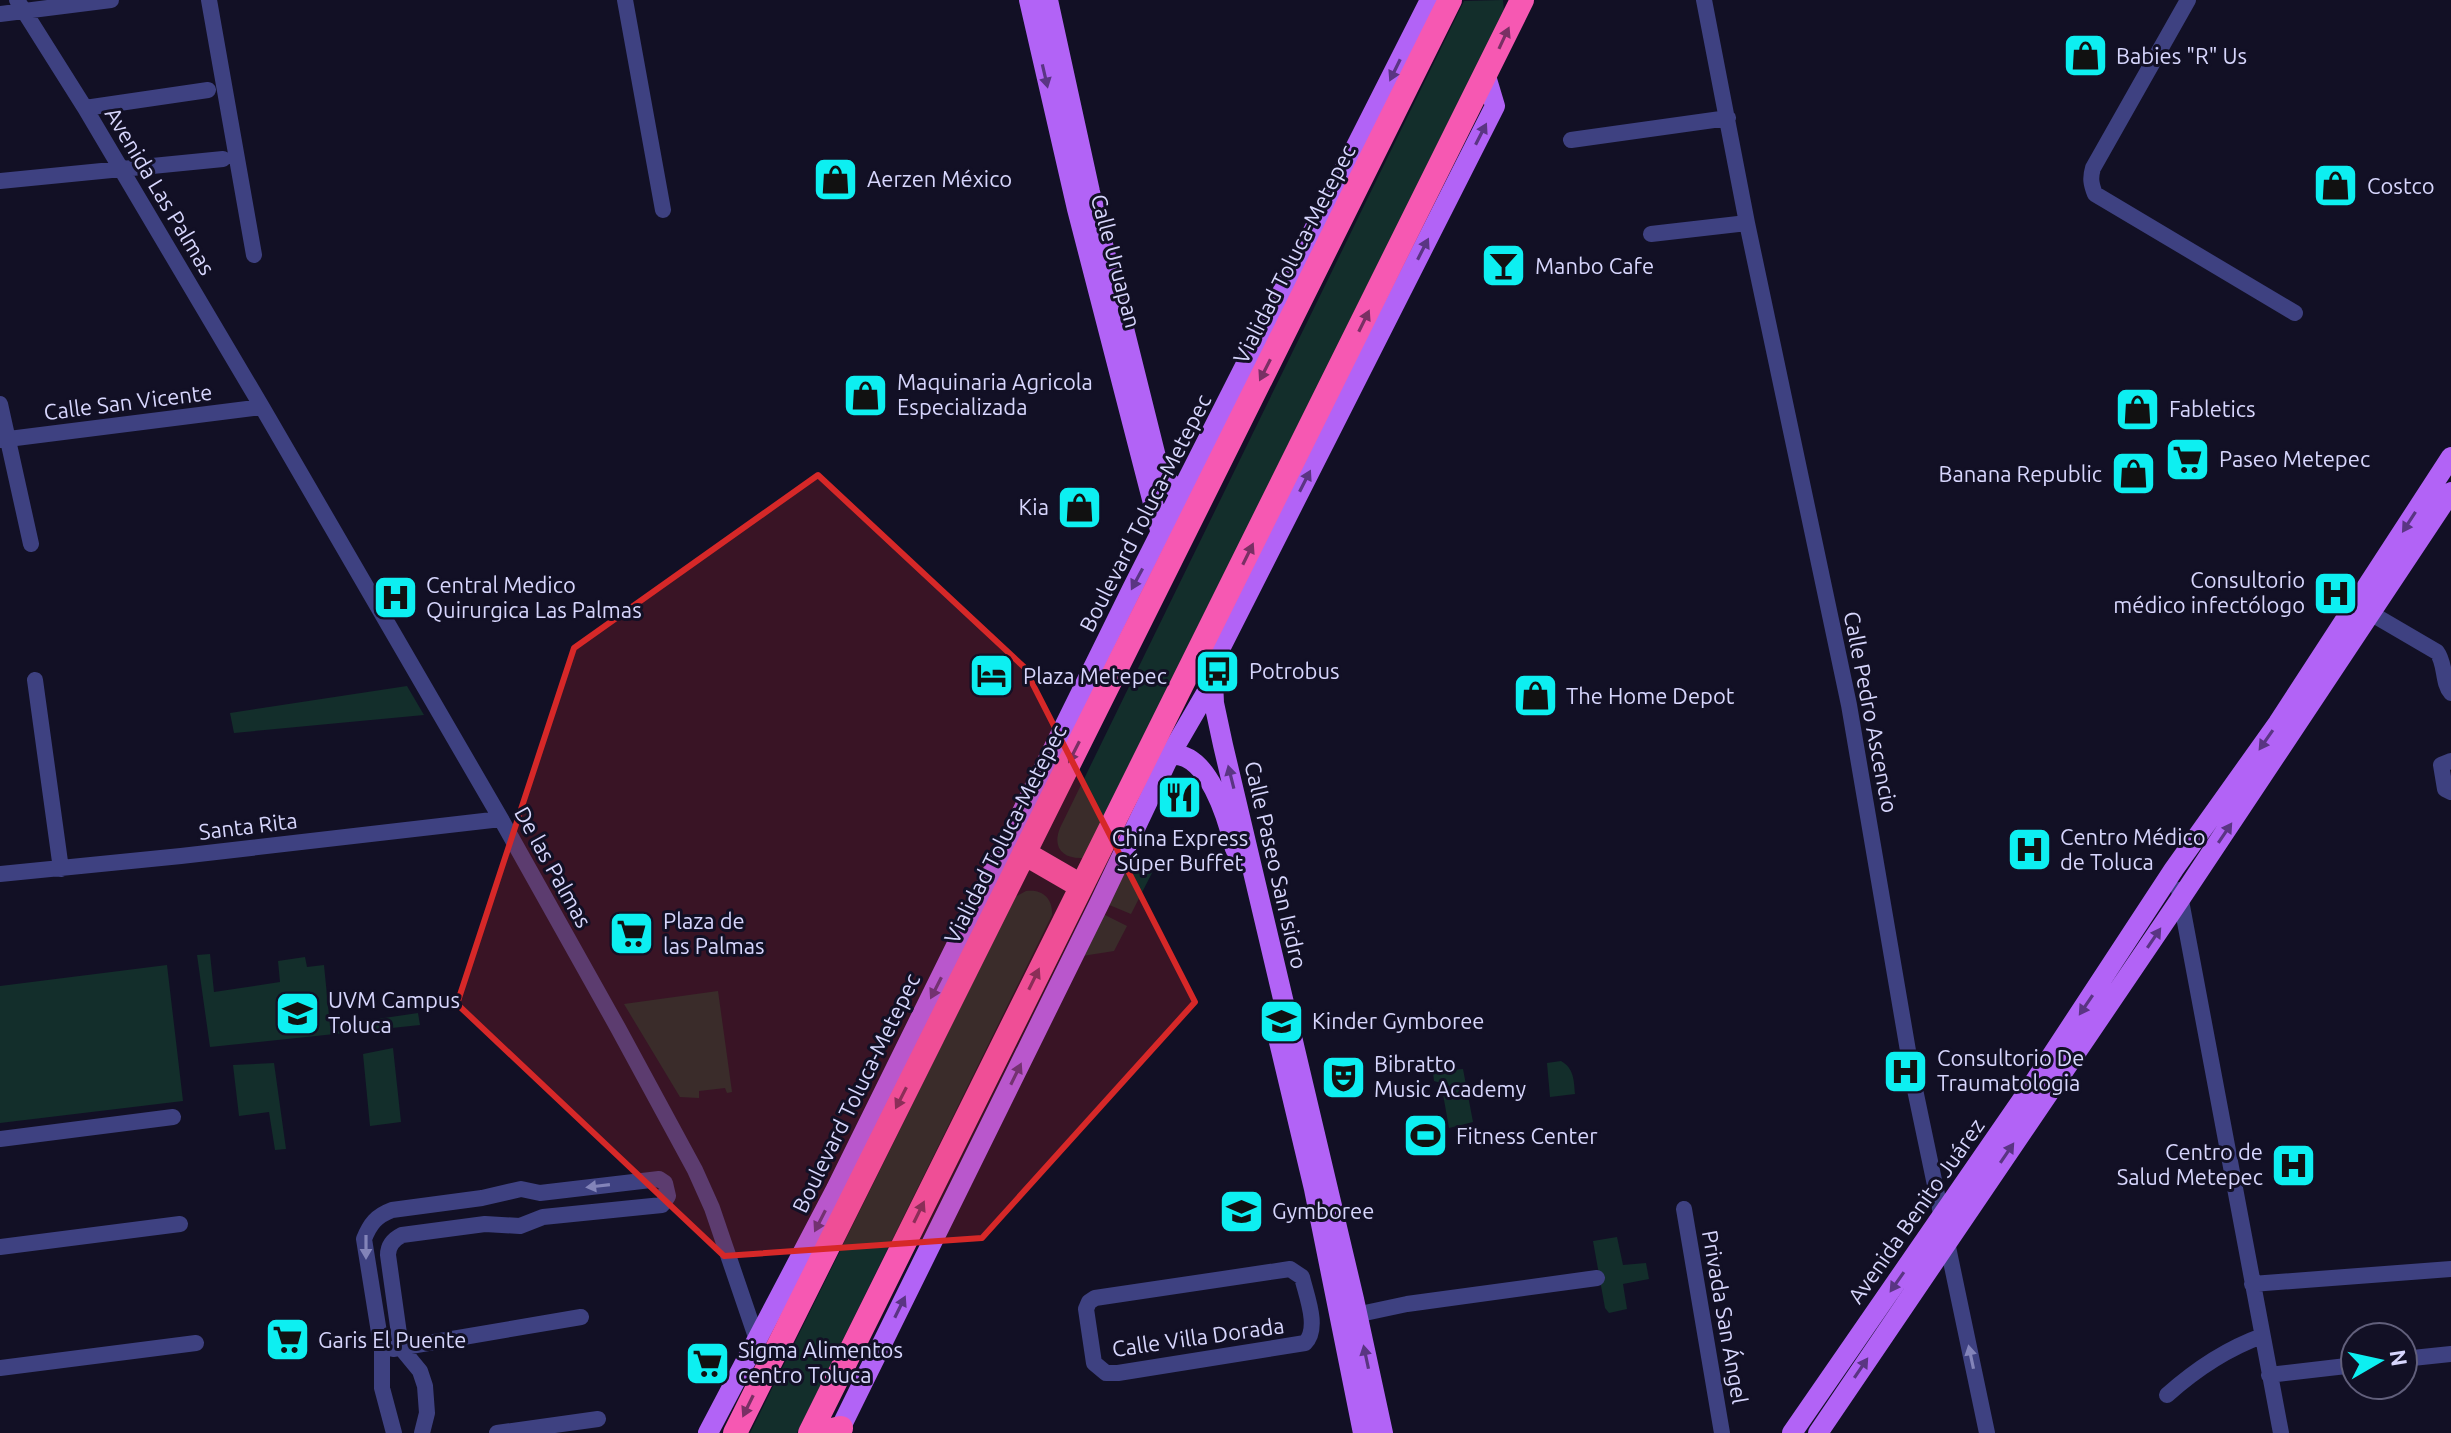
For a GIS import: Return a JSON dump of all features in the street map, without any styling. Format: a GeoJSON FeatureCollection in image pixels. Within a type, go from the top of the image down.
{"type":"FeatureCollection","features":[{"type":"Feature","properties":{"kind":"highway","name":"Vialidad Toluca-Metepec"},"geometry":{"type":"LineString","coordinates":[[735,1433],[768,1367],[782,1317],[865,1169],[1001,878],[1024,853],[1220,439],[1450,0]]}},
{"type":"Feature","properties":{"kind":"highway"},"geometry":{"type":"LineString","coordinates":[[810,1433],[1522,0]]}},
{"type":"Feature","properties":{"kind":"highway"},"geometry":{"type":"LineString","coordinates":[[1214,624],[1219,651]]}},
{"type":"Feature","properties":{"kind":"highway"},"geometry":{"type":"LineString","coordinates":[[1139,770],[1173,750],[1168,713]]}},
{"type":"Feature","properties":{"kind":"highway"},"geometry":{"type":"LineString","coordinates":[[1024,853],[1081,886]]}},
{"type":"Feature","properties":{"kind":"highway"},"geometry":{"type":"LineString","coordinates":[[836,1189],[865,1169]]}},
{"type":"Feature","properties":{"kind":"main road","name":"Calle Uruapan"},"geometry":{"type":"LineString","coordinates":[[1029,0],[1077,209],[1161,534]]}},
{"type":"Feature","properties":{"kind":"main road","name":"Calle Uruapan"},"geometry":{"type":"LineString","coordinates":[[1048,0],[1090,192],[1158,465],[1163,476],[1181,494]]}},
{"type":"Feature","properties":{"kind":"main road","name":"Boulevard Toluca-Metepec"},"geometry":{"type":"LineString","coordinates":[[708,1433],[757,1340],[782,1317],[836,1189],[1001,878],[1161,534],[1181,494],[1220,439],[1430,0]]}},
{"type":"Feature","properties":{"kind":"main road"},"geometry":{"type":"LineString","coordinates":[[833,1431],[1099,904],[1173,750],[1213,681],[1219,651],[1495,106],[1486,76]]}},
{"type":"Feature","properties":{"kind":"main road","name":"Avenida Benito Juárez"},"geometry":{"type":"LineString","coordinates":[[1792,1433],[1942,1218],[2174,869],[2278,723],[2451,457]]}},
{"type":"Feature","properties":{"kind":"main road","name":"Avenida Benito Juárez"},"geometry":{"type":"LineString","coordinates":[[1818,1433],[2181,898],[2451,492]]}},
{"type":"Feature","properties":{"kind":"main road","name":"Calle Paseo San Isidro"},"geometry":{"type":"LineString","coordinates":[[1213,681],[1214,703],[1367,1403],[1383,1433]]}},
{"type":"Feature","properties":{"kind":"main road","name":"Calle Paseo San Isidro"},"geometry":{"type":"LineString","coordinates":[[1173,750],[1203,772],[1217,796],[1230,831],[1348,1309]]}},
{"type":"Feature","properties":{"kind":"main road","name":"Calle Paseo San Isidro"},"geometry":{"type":"LineString","coordinates":[[1363,1433],[1367,1403]]}},
{"type":"Feature","properties":{"kind":"street"},"geometry":{"type":"LineString","coordinates":[[0,14],[20,6],[111,0]]}},
{"type":"Feature","properties":{"kind":"street"},"geometry":{"type":"LineString","coordinates":[[209,0],[254,255]]}},
{"type":"Feature","properties":{"kind":"street"},"geometry":{"type":"LineString","coordinates":[[625,0],[663,210]]}},
{"type":"Feature","properties":{"kind":"street","name":"Calle Pedro Ascencio"},"geometry":{"type":"LineString","coordinates":[[1704,0],[1747,223],[1849,705],[1913,1080],[1987,1433]]}},
{"type":"Feature","properties":{"kind":"street"},"geometry":{"type":"LineString","coordinates":[[2188,0],[2093,168],[2090,178],[2095,194],[2295,313]]}},
{"type":"Feature","properties":{"kind":"street","name":"Avenida Las Palmas"},"geometry":{"type":"LineString","coordinates":[[20,6],[85,108],[262,407]]}},
{"type":"Feature","properties":{"kind":"street"},"geometry":{"type":"LineString","coordinates":[[85,108],[208,90]]}},
{"type":"Feature","properties":{"kind":"street"},"geometry":{"type":"LineString","coordinates":[[1571,140],[1728,118]]}},
{"type":"Feature","properties":{"kind":"street"},"geometry":{"type":"LineString","coordinates":[[0,181],[223,159]]}},
{"type":"Feature","properties":{"kind":"street"},"geometry":{"type":"LineString","coordinates":[[1651,234],[1747,223]]}},
{"type":"Feature","properties":{"kind":"street"},"geometry":{"type":"LineString","coordinates":[[0,404],[4,440],[31,544]]}},
{"type":"Feature","properties":{"kind":"street","name":"Calle San Vicente"},"geometry":{"type":"LineString","coordinates":[[4,440],[262,407]]}},
{"type":"Feature","properties":{"kind":"street","name":"De las Palmas"},"geometry":{"type":"LineString","coordinates":[[262,407],[501,819],[695,1170],[725,1242],[768,1367]]}},
{"type":"Feature","properties":{"kind":"street"},"geometry":{"type":"LineString","coordinates":[[2372,614],[2437,652],[2443,662],[2447,689],[2451,693]]}},
{"type":"Feature","properties":{"kind":"street"},"geometry":{"type":"LineString","coordinates":[[35,680],[61,869]]}},
{"type":"Feature","properties":{"kind":"street"},"geometry":{"type":"LineString","coordinates":[[2451,761],[2441,765],[2445,789],[2451,792]]}},
{"type":"Feature","properties":{"kind":"street","name":"Santa Rita"},"geometry":{"type":"LineString","coordinates":[[0,874],[501,819]]}},
{"type":"Feature","properties":{"kind":"street"},"geometry":{"type":"LineString","coordinates":[[2174,869],[2281,1433]]}},
{"type":"Feature","properties":{"kind":"street"},"geometry":{"type":"LineString","coordinates":[[0,1139],[173,1117]]}},
{"type":"Feature","properties":{"kind":"street"},"geometry":{"type":"LineString","coordinates":[[394,1433],[382,1388],[382,1351],[365,1256],[364,1239],[369,1225],[379,1215],[392,1210],[482,1198],[521,1189],[540,1193],[659,1179],[665,1183],[668,1196],[662,1205],[543,1217],[520,1226],[485,1224],[402,1235],[391,1244],[388,1255],[401,1348],[420,1371],[425,1386],[427,1413],[422,1433]]}},
{"type":"Feature","properties":{"kind":"street"},"geometry":{"type":"LineString","coordinates":[[540,1193],[543,1217]]}},
{"type":"Feature","properties":{"kind":"street"},"geometry":{"type":"LineString","coordinates":[[482,1198],[485,1224]]}},
{"type":"Feature","properties":{"kind":"street","name":"Privada San Ángel"},"geometry":{"type":"LineString","coordinates":[[1684,1209],[1722,1433]]}},
{"type":"Feature","properties":{"kind":"street"},"geometry":{"type":"LineString","coordinates":[[0,1247],[180,1224]]}},
{"type":"Feature","properties":{"kind":"street","name":"Calle Villa Dorada"},"geometry":{"type":"LineString","coordinates":[[1290,1269],[1302,1277],[1310,1310],[1310,1338],[1298,1345],[1106,1373],[1094,1363],[1086,1309],[1089,1302],[1104,1295],[1290,1269]]}},
{"type":"Feature","properties":{"kind":"street"},"geometry":{"type":"LineString","coordinates":[[2252,1284],[2451,1269]]}},
{"type":"Feature","properties":{"kind":"street","name":"Calle Villa Dorada"},"geometry":{"type":"LineString","coordinates":[[1310,1310],[1407,1304],[1597,1278]]}},
{"type":"Feature","properties":{"kind":"street"},"geometry":{"type":"LineString","coordinates":[[382,1351],[581,1317]]}},
{"type":"Feature","properties":{"kind":"street"},"geometry":{"type":"LineString","coordinates":[[2167,1395],[2188,1377],[2236,1346],[2262,1336]]}},
{"type":"Feature","properties":{"kind":"street"},"geometry":{"type":"LineString","coordinates":[[0,1368],[196,1343]]}},
{"type":"Feature","properties":{"kind":"street"},"geometry":{"type":"LineString","coordinates":[[2419,1357],[2451,1354]]}},
{"type":"Feature","properties":{"kind":"street"},"geometry":{"type":"LineString","coordinates":[[2269,1375],[2339,1367]]}},
{"type":"Feature","properties":{"kind":"street"},"geometry":{"type":"LineString","coordinates":[[497,1433],[598,1419]]}},
{"type":"Feature","properties":{"kind":"highlighted area"},"geometry":{"type":"Polygon","coordinates":[[[818,475],[1024,667],[1195,1002],[982,1238],[724,1256],[457,1004],[574,648],[818,475]]]}},
{"type":"Feature","properties":{"kind":"green space"},"geometry":{"type":"Polygon","coordinates":[[[1503,0],[1504,11],[1083,858],[1070,857],[1058,847],[1060,828],[1464,1],[1503,0]]]}},
{"type":"Feature","properties":{"kind":"green space"},"geometry":{"type":"Polygon","coordinates":[[[407,686],[424,715],[234,733],[230,713],[407,686]]]}},
{"type":"Feature","properties":{"kind":"green space"},"geometry":{"type":"Polygon","coordinates":[[[1154,869],[1131,914],[1107,904],[1124,872],[1154,869]]]}},
{"type":"Feature","properties":{"kind":"green space"},"geometry":{"type":"Polygon","coordinates":[[[1026,891],[1045,896],[1051,904],[1052,915],[797,1433],[750,1433],[1015,897],[1026,891]]]}},
{"type":"Feature","properties":{"kind":"green space"},"geometry":{"type":"Polygon","coordinates":[[[1103,914],[1127,926],[1114,951],[1082,956],[1103,914]]]}},
{"type":"Feature","properties":{"kind":"green space"},"geometry":{"type":"Polygon","coordinates":[[[210,954],[214,992],[280,982],[278,961],[305,957],[307,967],[324,965],[330,1026],[418,1013],[420,1025],[210,1047],[197,955],[210,954]]]}},
{"type":"Feature","properties":{"kind":"green space"},"geometry":{"type":"Polygon","coordinates":[[[167,965],[183,1101],[0,1123],[0,986],[167,965]]]}},
{"type":"Feature","properties":{"kind":"green space"},"geometry":{"type":"Polygon","coordinates":[[[718,991],[732,1092],[727,1093],[725,1088],[699,1091],[699,1098],[680,1097],[624,1004],[718,991]]]}},
{"type":"Feature","properties":{"kind":"green space"},"geometry":{"type":"Polygon","coordinates":[[[393,1048],[401,1122],[370,1126],[363,1054],[393,1048]]]}},
{"type":"Feature","properties":{"kind":"green space"},"geometry":{"type":"Polygon","coordinates":[[[1561,1061],[1571,1071],[1575,1094],[1550,1097],[1547,1063],[1561,1061]]]}},
{"type":"Feature","properties":{"kind":"green space"},"geometry":{"type":"Polygon","coordinates":[[[274,1063],[286,1149],[275,1150],[269,1112],[239,1116],[233,1065],[274,1063]]]}},
{"type":"Feature","properties":{"kind":"green space"},"geometry":{"type":"Polygon","coordinates":[[[1463,1069],[1473,1122],[1449,1128],[1441,1083],[1434,1081],[1433,1072],[1463,1069]]]}},
{"type":"Feature","properties":{"kind":"green space"},"geometry":{"type":"Polygon","coordinates":[[[1617,1237],[1623,1265],[1646,1263],[1649,1279],[1623,1284],[1627,1309],[1609,1313],[1605,1308],[1593,1241],[1617,1237]]]}},
{"type":"Feature","properties":{"kind":"place","name":"Babies \"R\" Us"},"geometry":{"type":"Point","coordinates":[2085,56]}},
{"type":"Feature","properties":{"kind":"place","name":"Aerzen México"},"geometry":{"type":"Point","coordinates":[836,179]}},
{"type":"Feature","properties":{"kind":"place","name":"Costco"},"geometry":{"type":"Point","coordinates":[2336,186]}},
{"type":"Feature","properties":{"kind":"place","name":"Manbo Cafe"},"geometry":{"type":"Point","coordinates":[1504,266]}},
{"type":"Feature","properties":{"kind":"place","name":"Maquinaria Agricola Especializada"},"geometry":{"type":"Point","coordinates":[866,395]}},
{"type":"Feature","properties":{"kind":"place","name":"Fabletics"},"geometry":{"type":"Point","coordinates":[2138,409]}},
{"type":"Feature","properties":{"kind":"place","name":"Paseo Metepec"},"geometry":{"type":"Point","coordinates":[2188,459]}},
{"type":"Feature","properties":{"kind":"place","name":"Banana Republic"},"geometry":{"type":"Point","coordinates":[2133,474]}},
{"type":"Feature","properties":{"kind":"place","name":"Kia"},"geometry":{"type":"Point","coordinates":[1080,507]}},
{"type":"Feature","properties":{"kind":"place","name":"Consultorio médico infectólogo"},"geometry":{"type":"Point","coordinates":[2336,593]}},
{"type":"Feature","properties":{"kind":"place","name":"Central Medico Quirurgica Las Palmas"},"geometry":{"type":"Point","coordinates":[395,598]}},
{"type":"Feature","properties":{"kind":"place","name":"Potrobus"},"geometry":{"type":"Point","coordinates":[1218,671]}},
{"type":"Feature","properties":{"kind":"place","name":"Plaza Metepec"},"geometry":{"type":"Point","coordinates":[992,676]}},
{"type":"Feature","properties":{"kind":"place","name":"The Home Depot"},"geometry":{"type":"Point","coordinates":[1535,696]}},
{"type":"Feature","properties":{"kind":"place","name":"China Express Súper Buffet"},"geometry":{"type":"Point","coordinates":[1180,797]}},
{"type":"Feature","properties":{"kind":"place","name":"Centro Médico de Toluca"},"geometry":{"type":"Point","coordinates":[2029,850]}},
{"type":"Feature","properties":{"kind":"place","name":"Plaza de las Palmas"},"geometry":{"type":"Point","coordinates":[632,934]}},
{"type":"Feature","properties":{"kind":"place","name":"UVM Campus Toluca"},"geometry":{"type":"Point","coordinates":[297,1013]}},
{"type":"Feature","properties":{"kind":"place","name":"Kinder Gymboree"},"geometry":{"type":"Point","coordinates":[1281,1021]}},
{"type":"Feature","properties":{"kind":"place","name":"Consultorio De Traumatologia"},"geometry":{"type":"Point","coordinates":[1906,1071]}},
{"type":"Feature","properties":{"kind":"place","name":"Bibratto Music Academy"},"geometry":{"type":"Point","coordinates":[1343,1077]}},
{"type":"Feature","properties":{"kind":"place","name":"Fitness Center"},"geometry":{"type":"Point","coordinates":[1425,1136]}},
{"type":"Feature","properties":{"kind":"place","name":"Centro de Salud Metepec"},"geometry":{"type":"Point","coordinates":[2294,1165]}},
{"type":"Feature","properties":{"kind":"place","name":"Gymboree"},"geometry":{"type":"Point","coordinates":[1241,1211]}},
{"type":"Feature","properties":{"kind":"place","name":"Garis El Puente"},"geometry":{"type":"Point","coordinates":[287,1340]}},
{"type":"Feature","properties":{"kind":"place","name":"Sigma Alimentos centro Toluca"},"geometry":{"type":"Point","coordinates":[707,1363]}}]}
